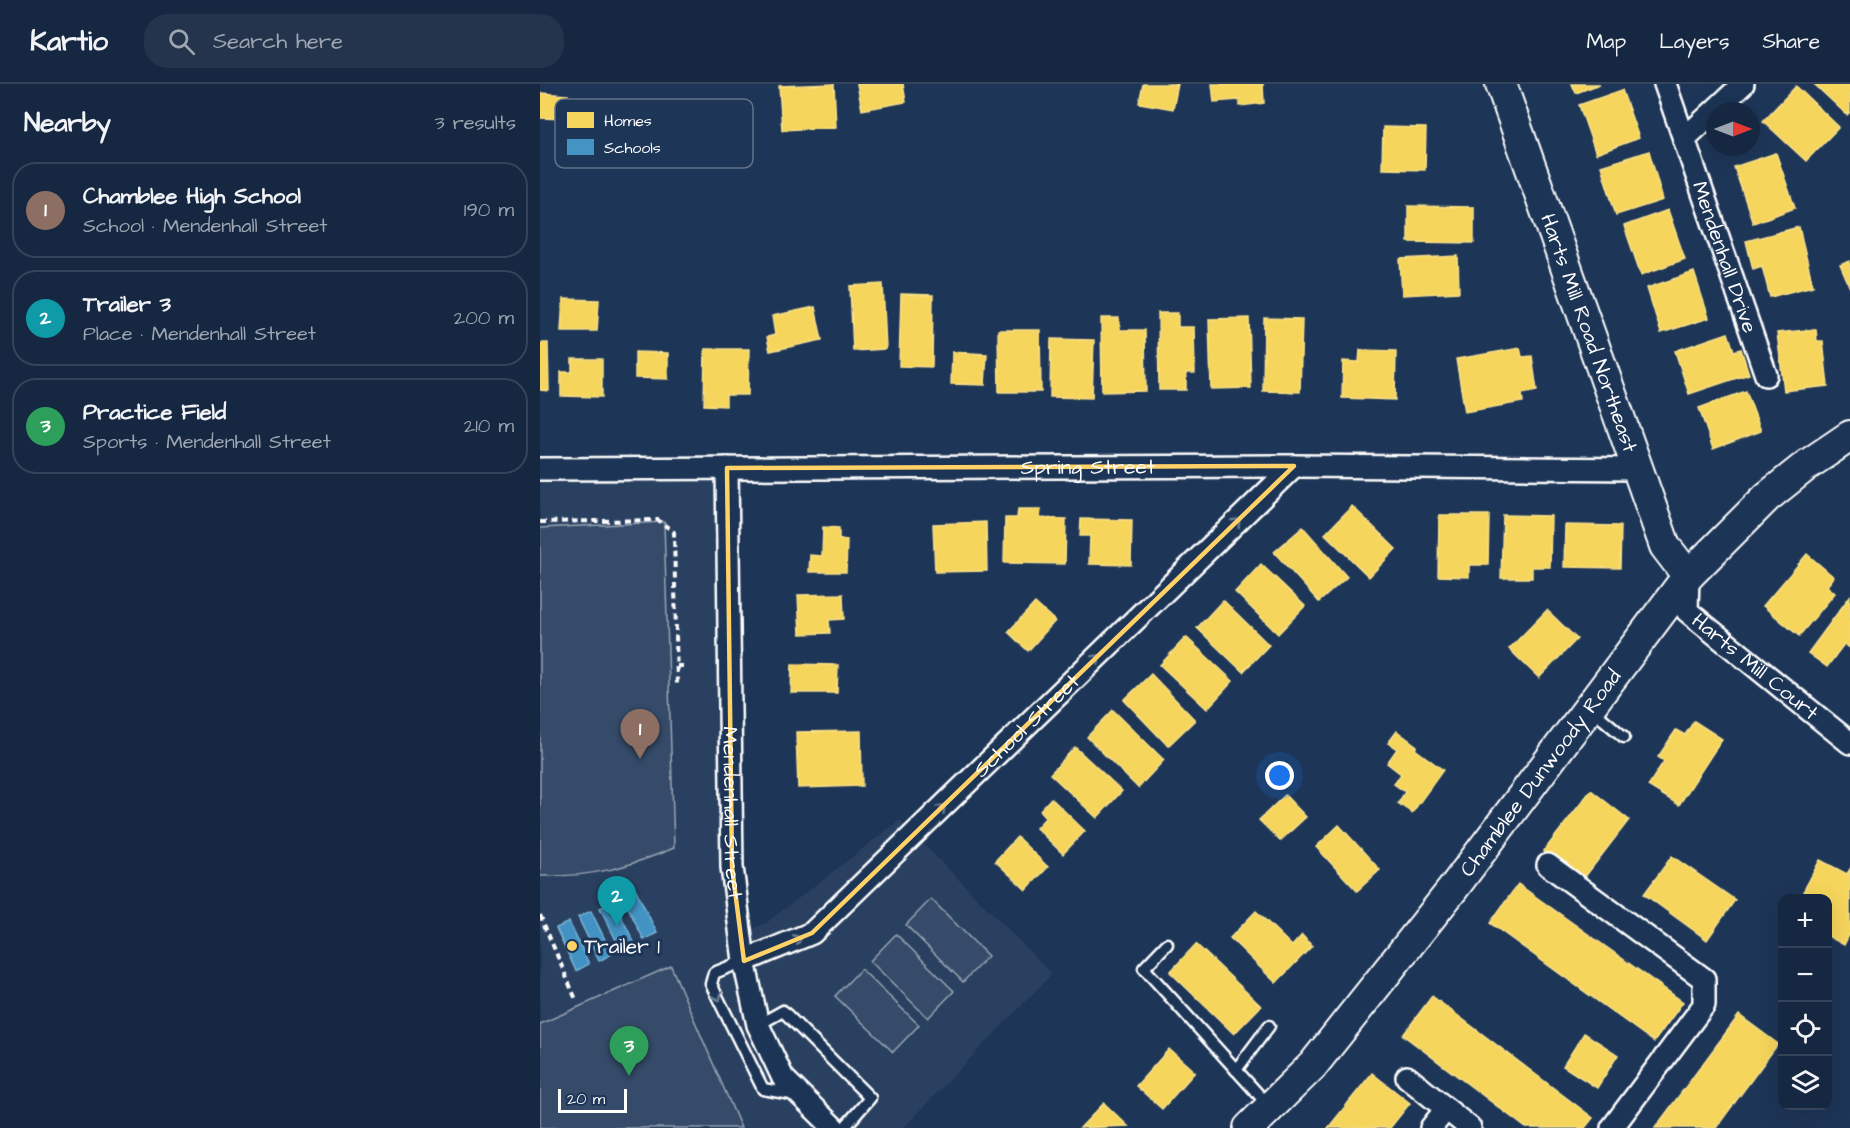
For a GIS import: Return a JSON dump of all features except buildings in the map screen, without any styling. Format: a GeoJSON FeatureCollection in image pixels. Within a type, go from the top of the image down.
{"type":"FeatureCollection","features":[{"type":"Feature","properties":{"kind":"street","name":"Harts Mill Road Northeast"},"geometry":{"type":"LineString","coordinates":[[1501,84],[1665,546],[1688,576]]}},
{"type":"Feature","properties":{"kind":"street","name":"Mendenhall Drive"},"geometry":{"type":"LineString","coordinates":[[1665,84],[1766,375]]}},
{"type":"Feature","properties":{"kind":"street"},"geometry":{"type":"LineString","coordinates":[[1684,139],[1743,84]]}},
{"type":"Feature","properties":{"kind":"street","name":"Chamblee Dunwoody Road"},"geometry":{"type":"LineString","coordinates":[[1260,1121],[1313,1065],[1343,1029],[1452,890],[1688,576],[1767,497],[1807,465],[1850,436]]}},
{"type":"Feature","properties":{"kind":"street","name":"Spring Street"},"geometry":{"type":"LineString","coordinates":[[540,469],[1294,466],[1636,469]]}},
{"type":"Feature","properties":{"kind":"street","name":"School Street"},"geometry":{"type":"LineString","coordinates":[[744,961],[812,933],[1294,466]]}},
{"type":"Feature","properties":{"kind":"street","name":"Mendenhall Street"},"geometry":{"type":"LineString","coordinates":[[727,468],[732,867],[744,961],[758,1025],[783,1078],[834,1128]]}},
{"type":"Feature","properties":{"kind":"street","name":"Harts Mill Court"},"geometry":{"type":"LineString","coordinates":[[1688,576],[1687,611],[1850,743]]}},
{"type":"Feature","properties":{"kind":"street"},"geometry":{"type":"LineString","coordinates":[[1548,865],[1704,979],[1704,1005],[1612,1128]]}},
{"type":"Feature","properties":{"kind":"street"},"geometry":{"type":"LineString","coordinates":[[1407,1077],[1470,1128]]}},
{"type":"Feature","properties":{"kind":"street"},"geometry":{"type":"LineString","coordinates":[[1431,1128],[1446,1109]]}},
{"type":"Feature","properties":{"kind":"lane"},"geometry":{"type":"LineString","coordinates":[[1589,708],[1623,737]]}},
{"type":"Feature","properties":{"kind":"lane"},"geometry":{"type":"LineString","coordinates":[[1167,944],[1144,968],[1236,1070],[1260,1121]]}},
{"type":"Feature","properties":{"kind":"lane"},"geometry":{"type":"LineString","coordinates":[[744,961],[714,973],[711,984],[764,1089],[802,1097]]}},
{"type":"Feature","properties":{"kind":"lane"},"geometry":{"type":"LineString","coordinates":[[758,1025],[783,1011],[870,1098],[844,1128]]}},
{"type":"Feature","properties":{"kind":"lane"},"geometry":{"type":"LineString","coordinates":[[1236,1070],[1269,1026]]}},
{"type":"Feature","properties":{"kind":"path"},"geometry":{"type":"LineString","coordinates":[[540,522],[658,520],[674,532],[677,686]]}},
{"type":"Feature","properties":{"kind":"path"},"geometry":{"type":"LineString","coordinates":[[677,666],[686,666]]}},
{"type":"Feature","properties":{"kind":"path"},"geometry":{"type":"LineString","coordinates":[[540,915],[577,1002]]}},
{"type":"Feature","properties":{"kind":"highlighted area"},"geometry":{"type":"Polygon","coordinates":[[[1294,466],[812,933],[744,961],[732,867],[727,468],[1294,466]]]}},
{"type":"Feature","properties":{"kind":"shaded area"},"geometry":{"type":"Polygon","coordinates":[[[743,474],[732,576],[739,860],[752,929],[766,923],[900,820],[1052,974],[903,1128],[540,1128],[540,480],[743,474]]]}},
{"type":"Feature","properties":{"kind":"shaded area"},"geometry":{"type":"Polygon","coordinates":[[[664,522],[674,848],[608,870],[576,875],[540,876],[540,528],[664,522]]]}},
{"type":"Feature","properties":{"kind":"shaded area"},"geometry":{"type":"Polygon","coordinates":[[[931,899],[988,956],[963,982],[906,925],[931,899]]]}},
{"type":"Feature","properties":{"kind":"shaded area"},"geometry":{"type":"Polygon","coordinates":[[[896,934],[954,991],[928,1018],[870,961],[896,934]]]}},
{"type":"Feature","properties":{"kind":"shaded area"},"geometry":{"type":"Polygon","coordinates":[[[671,966],[741,1128],[540,1128],[540,1024],[671,966]]]}},
{"type":"Feature","properties":{"kind":"shaded area"},"geometry":{"type":"Polygon","coordinates":[[[861,969],[919,1025],[893,1052],[835,996],[861,969]]]}},
{"type":"Feature","properties":{"kind":"place","name":"Chamblee High School"},"geometry":{"type":"Point","coordinates":[640,759]}},
{"type":"Feature","properties":{"kind":"place","name":"Trailer 3"},"geometry":{"type":"Point","coordinates":[617,926]}},
{"type":"Feature","properties":{"kind":"place","name":"Trailer 1"},"geometry":{"type":"Point","coordinates":[572,946]}},
{"type":"Feature","properties":{"kind":"place","name":"Practice Field"},"geometry":{"type":"Point","coordinates":[629,1076]}}]}
